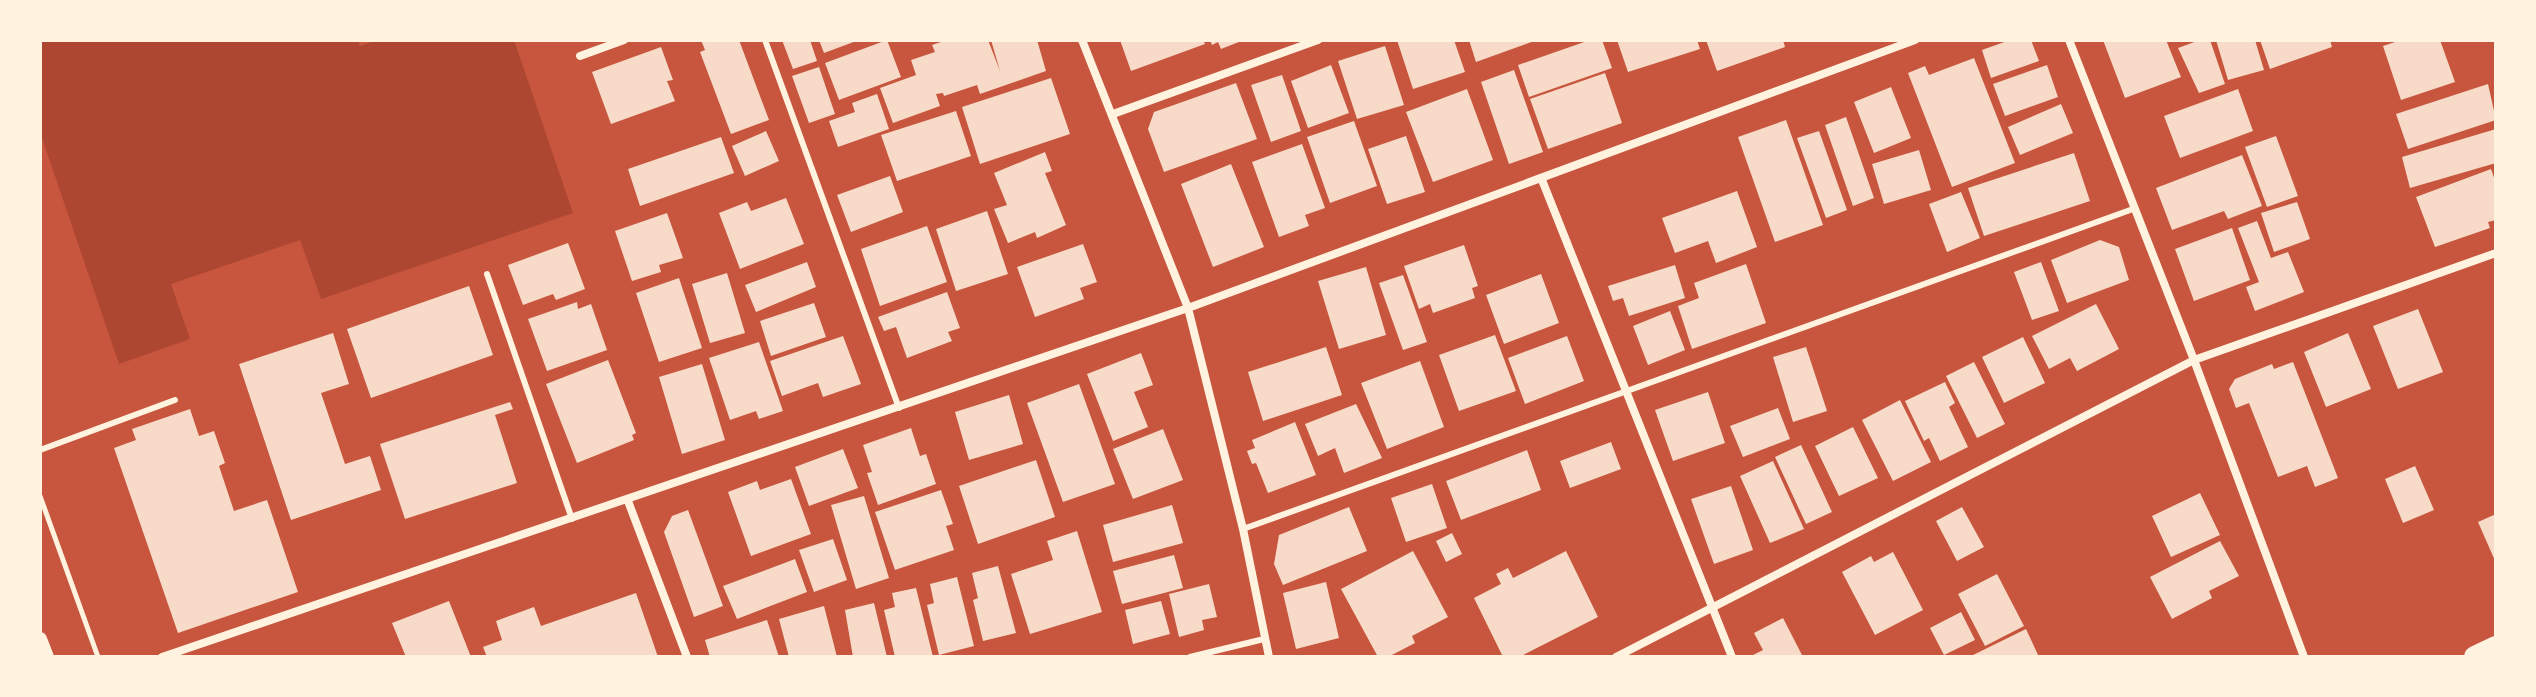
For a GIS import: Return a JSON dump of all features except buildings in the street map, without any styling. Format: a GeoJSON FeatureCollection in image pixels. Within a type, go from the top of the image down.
{"type":"FeatureCollection","features":[{"type":"Feature","properties":{"kind":"highway"},"geometry":{"type":"LineString","coordinates":[[2475,657],[2496,647]]}},
{"type":"Feature","properties":{"kind":"street"},"geometry":{"type":"LineString","coordinates":[[580,56],[624,40]]}},
{"type":"Feature","properties":{"kind":"street"},"geometry":{"type":"LineString","coordinates":[[1082,40],[1188,308],[1243,529],[1269,657]]}},
{"type":"Feature","properties":{"kind":"street"},"geometry":{"type":"LineString","coordinates":[[1113,114],[1318,40]]}},
{"type":"Feature","properties":{"kind":"street"},"geometry":{"type":"LineString","coordinates":[[162,657],[1188,308],[1915,40]]}},
{"type":"Feature","properties":{"kind":"street"},"geometry":{"type":"LineString","coordinates":[[2069,40],[2194,360],[2304,657]]}},
{"type":"Feature","properties":{"kind":"street"},"geometry":{"type":"LineString","coordinates":[[1542,180],[1732,657]]}},
{"type":"Feature","properties":{"kind":"street"},"geometry":{"type":"LineString","coordinates":[[1616,657],[2194,360],[2496,253]]}},
{"type":"Feature","properties":{"kind":"street"},"geometry":{"type":"LineString","coordinates":[[628,501],[687,657]]}},
{"type":"Feature","properties":{"kind":"street"},"geometry":{"type":"LineString","coordinates":[[40,639],[47,657]]}},
{"type":"Feature","properties":{"kind":"lane"},"geometry":{"type":"LineString","coordinates":[[765,40],[899,408]]}},
{"type":"Feature","properties":{"kind":"lane"},"geometry":{"type":"LineString","coordinates":[[1243,529],[2133,209]]}},
{"type":"Feature","properties":{"kind":"lane"},"geometry":{"type":"LineString","coordinates":[[487,274],[572,519]]}},
{"type":"Feature","properties":{"kind":"lane"},"geometry":{"type":"LineString","coordinates":[[40,450],[175,400]]}},
{"type":"Feature","properties":{"kind":"lane"},"geometry":{"type":"LineString","coordinates":[[1190,657],[1264,639]]}},
{"type":"Feature","properties":{"kind":"path"},"geometry":{"type":"LineString","coordinates":[[40,496],[98,657]]}},
{"type":"Feature","properties":{"kind":"shaded area"},"geometry":{"type":"Polygon","coordinates":[[[40,40],[358,40],[360,46],[377,40],[514,40],[573,213],[321,299],[300,240],[171,284],[190,339],[119,364],[40,132],[40,40]]]}}]}
